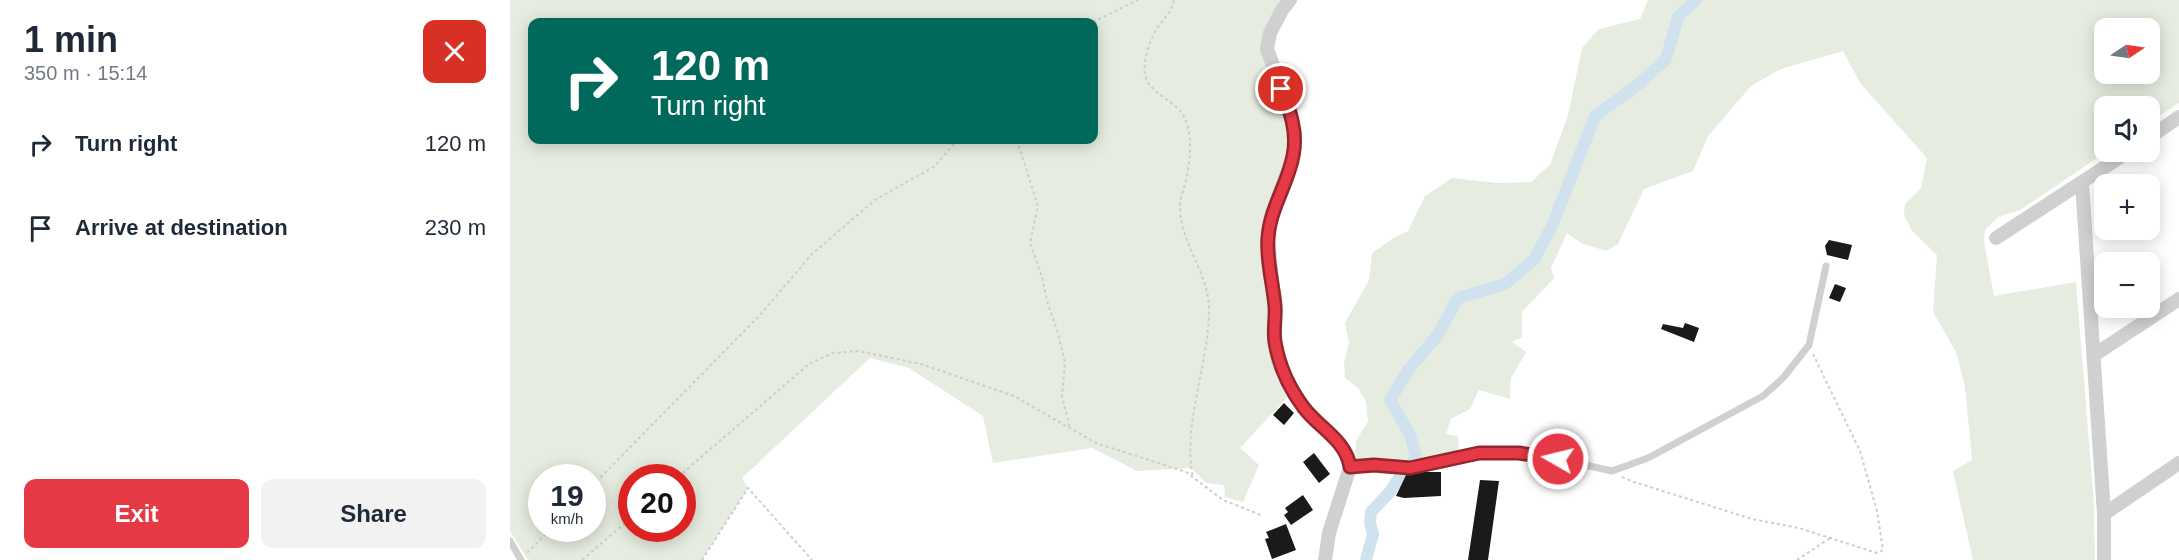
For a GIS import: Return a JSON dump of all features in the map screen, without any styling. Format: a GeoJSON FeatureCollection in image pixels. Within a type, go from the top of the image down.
{"type":"FeatureCollection","features":[{"type":"Feature","properties":{"kind":"street"},"geometry":{"type":"LineString","coordinates":[[1290,0],[1270,33],[1267,49],[1290,111],[1295,135],[1293,156],[1271,216],[1268,239],[1275,307],[1274,339],[1278,361],[1288,384],[1305,409],[1339,443],[1348,456],[1350,467],[1329,533],[1325,560]]}},
{"type":"Feature","properties":{"kind":"street"},"geometry":{"type":"LineString","coordinates":[[2160,130],[2179,117]]}},
{"type":"Feature","properties":{"kind":"street"},"geometry":{"type":"LineString","coordinates":[[1996,238],[2113,162]]}},
{"type":"Feature","properties":{"kind":"street"},"geometry":{"type":"LineString","coordinates":[[2082,183],[2104,514],[2104,560]]}},
{"type":"Feature","properties":{"kind":"street"},"geometry":{"type":"LineString","coordinates":[[2094,355],[2179,299]]}},
{"type":"Feature","properties":{"kind":"street"},"geometry":{"type":"LineString","coordinates":[[2104,514],[2179,463]]}},
{"type":"Feature","properties":{"kind":"lane"},"geometry":{"type":"LineString","coordinates":[[1350,467],[1374,465],[1410,468],[1479,453],[1519,453],[1612,471],[1648,458],[1763,396],[1783,378],[1809,345],[1826,266]]}},
{"type":"Feature","properties":{"kind":"lane"},"geometry":{"type":"LineString","coordinates":[[510,541],[521,560]]}},
{"type":"Feature","properties":{"kind":"path"},"geometry":{"type":"LineString","coordinates":[[1098,20],[1138,0]]}},
{"type":"Feature","properties":{"kind":"path"},"geometry":{"type":"LineString","coordinates":[[1174,0],[1172,12],[1154,34],[1146,60],[1145,76],[1152,87],[1175,104],[1186,120],[1191,152],[1180,204],[1183,235],[1204,280],[1210,312],[1193,421],[1191,468],[1194,478]]}},
{"type":"Feature","properties":{"kind":"path"},"geometry":{"type":"LineString","coordinates":[[606,472],[760,315],[812,254],[875,200],[934,166],[953,144]]}},
{"type":"Feature","properties":{"kind":"path"},"geometry":{"type":"LineString","coordinates":[[1018,144],[1038,206],[1030,243],[1042,277],[1065,363],[1062,396],[1070,430]]}},
{"type":"Feature","properties":{"kind":"path"},"geometry":{"type":"LineString","coordinates":[[1612,471],[1634,482],[1752,519],[1799,528],[1877,554],[1883,550],[1877,511],[1860,451],[1809,345]]}},
{"type":"Feature","properties":{"kind":"path"},"geometry":{"type":"LineString","coordinates":[[693,464],[808,364],[833,354],[858,351],[921,364],[1014,396],[1096,443],[1186,472],[1223,500],[1261,515]]}},
{"type":"Feature","properties":{"kind":"path"},"geometry":{"type":"LineString","coordinates":[[702,560],[748,488],[812,560]]}},
{"type":"Feature","properties":{"kind":"path"},"geometry":{"type":"LineString","coordinates":[[582,560],[618,529]]}},
{"type":"Feature","properties":{"kind":"path"},"geometry":{"type":"LineString","coordinates":[[1797,560],[1830,538]]}},
{"type":"Feature","properties":{"kind":"path"},"geometry":{"type":"LineString","coordinates":[[521,560],[538,542]]}},
{"type":"Feature","properties":{"kind":"shaded area"},"geometry":{"type":"Polygon","coordinates":[[[510,0],[1290,0],[1270,33],[1295,135],[1271,216],[1274,339],[1293,391],[1240,448],[1259,465],[1243,502],[1225,497],[1224,485],[1206,483],[1191,468],[1137,471],[1092,448],[993,463],[983,416],[909,368],[870,358],[742,478],[748,488],[702,560],[528,560],[510,531],[510,0]]]}},
{"type":"Feature","properties":{"kind":"shaded area"},"geometry":{"type":"Polygon","coordinates":[[[1648,0],[2179,0],[2179,103],[2160,115],[2160,96],[2094,96],[2094,160],[2020,210],[1998,217],[1985,230],[1984,241],[1994,296],[2076,282],[2094,505],[2095,560],[1973,560],[1953,471],[1972,460],[1965,387],[1956,352],[1933,312],[1937,255],[1912,231],[1904,215],[1905,204],[1921,188],[1927,158],[1860,83],[1843,51],[1781,69],[1751,86],[1708,136],[1693,171],[1644,189],[1618,244],[1606,251],[1581,243],[1567,233],[1551,268],[1554,278],[1522,312],[1522,337],[1512,342],[1526,352],[1511,378],[1510,399],[1479,390],[1470,409],[1451,419],[1446,434],[1458,436],[1459,453],[1421,462],[1355,459],[1356,441],[1368,421],[1366,401],[1357,387],[1345,378],[1344,362],[1349,342],[1345,323],[1369,280],[1372,253],[1408,231],[1425,196],[1452,178],[1497,183],[1531,182],[1550,165],[1568,115],[1582,48],[1599,29],[1640,19],[1648,0]]]}},
{"type":"Feature","properties":{"kind":"building"},"geometry":{"type":"Polygon","coordinates":[[[1829,240],[1852,245],[1848,260],[1827,255],[1825,246],[1829,240]]]}},
{"type":"Feature","properties":{"kind":"building"},"geometry":{"type":"Polygon","coordinates":[[[1835,284],[1846,288],[1840,302],[1829,298],[1835,284]]]}},
{"type":"Feature","properties":{"kind":"building"},"geometry":{"type":"Polygon","coordinates":[[[1685,323],[1699,328],[1694,342],[1661,329],[1663,324],[1683,328],[1685,323]]]}},
{"type":"Feature","properties":{"kind":"building"},"geometry":{"type":"Polygon","coordinates":[[[1284,403],[1294,413],[1284,425],[1273,415],[1284,403]]]}},
{"type":"Feature","properties":{"kind":"building"},"geometry":{"type":"Polygon","coordinates":[[[1314,453],[1330,474],[1319,483],[1303,462],[1314,453]]]}},
{"type":"Feature","properties":{"kind":"building"},"geometry":{"type":"Polygon","coordinates":[[[1441,472],[1441,496],[1404,498],[1396,496],[1407,473],[1441,472]]]}},
{"type":"Feature","properties":{"kind":"building"},"geometry":{"type":"Polygon","coordinates":[[[1480,480],[1499,481],[1488,560],[1468,560],[1480,480]]]}},
{"type":"Feature","properties":{"kind":"building"},"geometry":{"type":"Polygon","coordinates":[[[1303,495],[1313,510],[1291,525],[1284,515],[1288,512],[1285,508],[1303,495]]]}},
{"type":"Feature","properties":{"kind":"building"},"geometry":{"type":"Polygon","coordinates":[[[1286,524],[1296,550],[1272,559],[1265,539],[1269,538],[1266,532],[1286,524]]]}},
{"type":"Feature","properties":{"kind":"waterway"},"geometry":{"type":"LineString","coordinates":[[1414,459],[1416,457],[1410,435],[1390,400],[1409,369],[1437,336],[1458,298],[1505,284],[1534,260],[1552,226],[1595,116],[1639,84],[1666,59],[1678,17],[1696,0]]}},
{"type":"Feature","properties":{"kind":"waterway"},"geometry":{"type":"LineString","coordinates":[[1366,560],[1373,534],[1370,523],[1371,512],[1389,493],[1402,473]]}},
{"type":"Feature","properties":{"kind":"route"},"geometry":{"type":"LineString","coordinates":[[1281,89],[1290,111],[1295,135],[1293,156],[1271,216],[1268,239],[1275,307],[1274,339],[1278,361],[1288,384],[1305,409],[1339,443],[1348,456],[1350,467],[1374,465],[1410,468],[1479,453],[1519,453],[1558,459]]}}]}
